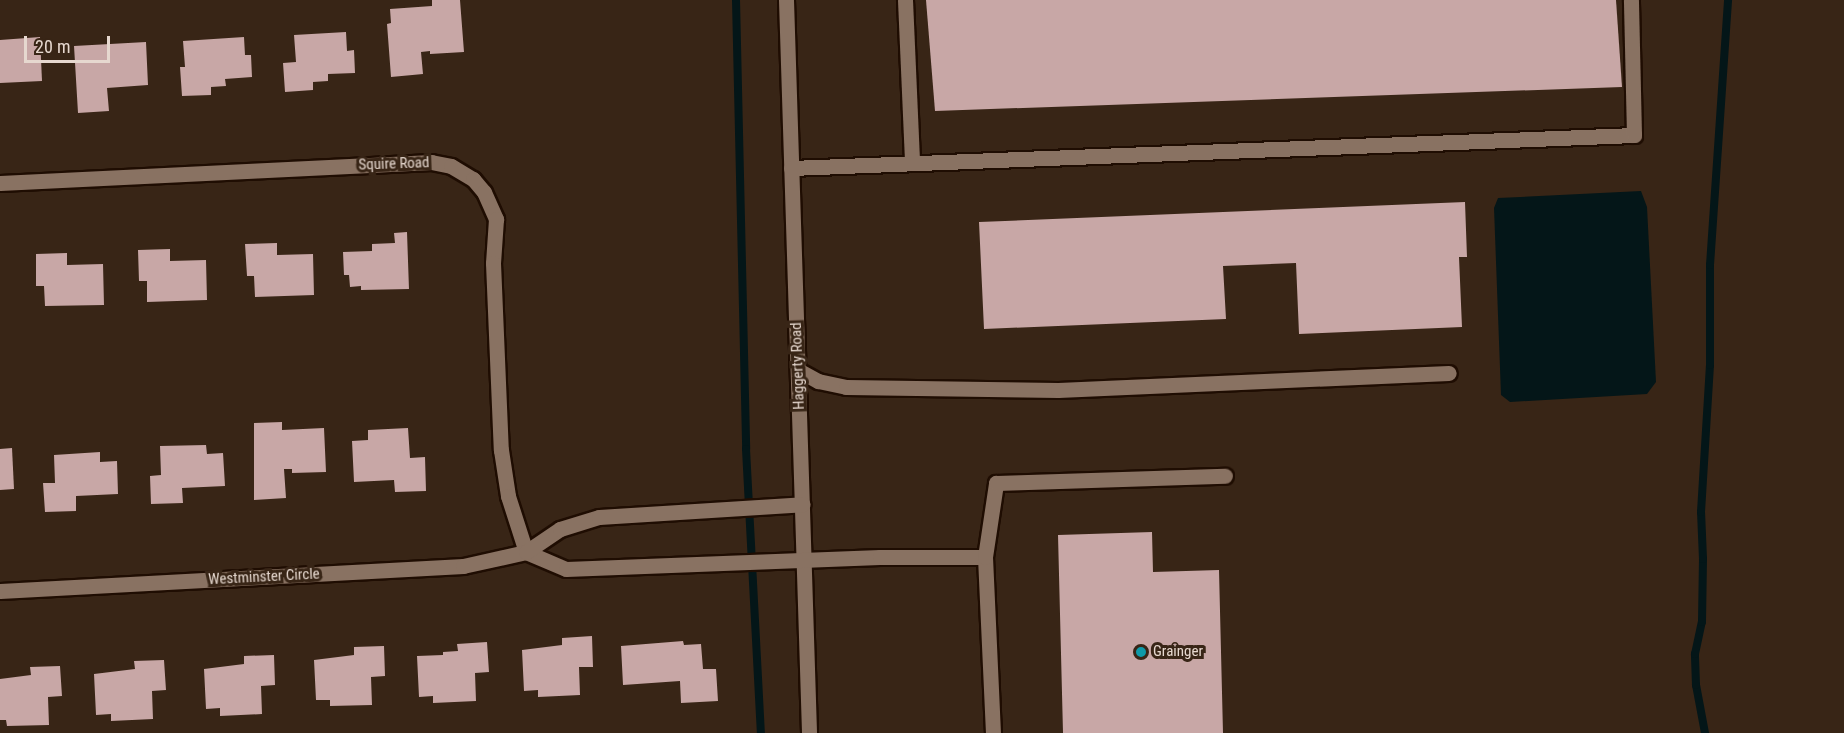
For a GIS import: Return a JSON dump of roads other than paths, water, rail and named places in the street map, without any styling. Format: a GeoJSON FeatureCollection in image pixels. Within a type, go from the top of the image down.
{"type":"FeatureCollection","features":[{"type":"Feature","properties":{"kind":"street","name":"Haggerty Road"},"geometry":{"type":"LineString","coordinates":[[786,0],[809,733]]}},
{"type":"Feature","properties":{"kind":"street"},"geometry":{"type":"LineString","coordinates":[[905,0],[912,163]]}},
{"type":"Feature","properties":{"kind":"street"},"geometry":{"type":"LineString","coordinates":[[791,168],[1634,135],[1631,0]]}},
{"type":"Feature","properties":{"kind":"street","name":"Squire Road"},"geometry":{"type":"LineString","coordinates":[[0,183],[431,162],[451,166],[474,179],[484,192],[496,219],[493,263],[501,450],[508,496],[526,552]]}},
{"type":"Feature","properties":{"kind":"street"},"geometry":{"type":"LineString","coordinates":[[798,370],[819,381],[846,387],[1058,390],[1449,373]]}},
{"type":"Feature","properties":{"kind":"street"},"geometry":{"type":"LineString","coordinates":[[993,733],[985,558],[996,483],[1225,476]]}},
{"type":"Feature","properties":{"kind":"street","name":"Westminster Circle"},"geometry":{"type":"LineString","coordinates":[[0,591],[463,566],[526,552],[560,529],[598,517],[803,504]]}},
{"type":"Feature","properties":{"kind":"street"},"geometry":{"type":"LineString","coordinates":[[526,552],[566,569],[804,560],[985,558]]}},
{"type":"Feature","properties":{"kind":"waterway"},"geometry":{"type":"LineString","coordinates":[[736,0],[746,449],[761,733]]}},
{"type":"Feature","properties":{"kind":"waterway"},"geometry":{"type":"LineString","coordinates":[[1705,733],[1696,685],[1695,654],[1702,622],[1701,512],[1710,365],[1710,265],[1728,0]]}},
{"type":"Feature","properties":{"kind":"place","name":"Grainger"},"geometry":{"type":"Point","coordinates":[1141,652]}}]}
